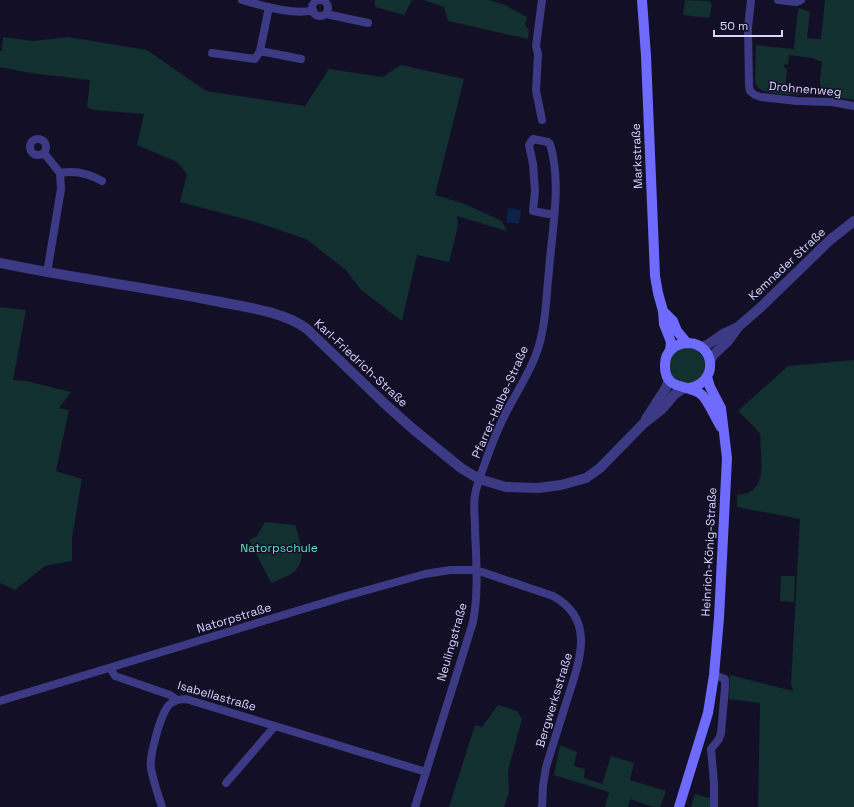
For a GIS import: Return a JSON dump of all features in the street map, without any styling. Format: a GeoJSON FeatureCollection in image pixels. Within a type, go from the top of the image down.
{"type":"FeatureCollection","features":[{"type":"Feature","properties":{"kind":"main road","name":"Markstraße"},"geometry":{"type":"LineString","coordinates":[[642,0],[655,276],[663,311],[664,324],[671,342],[670,351]]}},
{"type":"Feature","properties":{"kind":"main road","name":"Markstraße"},"geometry":{"type":"LineString","coordinates":[[663,311],[673,322],[677,331],[687,343]]}},
{"type":"Feature","properties":{"kind":"main road"},"geometry":{"type":"LineString","coordinates":[[687,343],[700,347],[706,352],[710,361],[710,369],[707,377],[701,384],[687,388],[673,384],[664,368],[666,356],[679,344],[687,343]]}},
{"type":"Feature","properties":{"kind":"main road","name":"Heinrich-König-Straße"},"geometry":{"type":"LineString","coordinates":[[679,807],[708,713],[714,675],[719,618],[727,472],[726,444],[720,408],[707,377]]}},
{"type":"Feature","properties":{"kind":"main road","name":"Heinrich-König-Straße"},"geometry":{"type":"LineString","coordinates":[[687,388],[702,395],[723,430]]}},
{"type":"Feature","properties":{"kind":"street"},"geometry":{"type":"LineString","coordinates":[[242,0],[270,8],[289,11],[313,10]]}},
{"type":"Feature","properties":{"kind":"street"},"geometry":{"type":"LineString","coordinates":[[326,14],[328,6],[323,1],[318,0],[315,2],[313,10],[314,14],[318,16],[326,14],[368,23]]}},
{"type":"Feature","properties":{"kind":"street"},"geometry":{"type":"LineString","coordinates":[[542,0],[536,46],[538,54],[536,91],[542,120]]}},
{"type":"Feature","properties":{"kind":"street","name":"Drohnenweg"},"geometry":{"type":"LineString","coordinates":[[751,0],[748,43],[750,91],[755,95],[770,98],[826,102],[854,106]]}},
{"type":"Feature","properties":{"kind":"street"},"geometry":{"type":"LineString","coordinates":[[778,0],[797,2],[801,0]]}},
{"type":"Feature","properties":{"kind":"street"},"geometry":{"type":"LineString","coordinates":[[212,53],[255,59],[260,51],[270,8]]}},
{"type":"Feature","properties":{"kind":"street"},"geometry":{"type":"LineString","coordinates":[[260,51],[301,59]]}},
{"type":"Feature","properties":{"kind":"street","name":"Pfarrer-Halbe-Straße"},"geometry":{"type":"LineString","coordinates":[[479,479],[503,419],[520,389],[536,355],[544,317],[554,215],[556,184],[555,166],[548,142],[533,140],[529,145],[535,186],[533,211],[554,215]]}},
{"type":"Feature","properties":{"kind":"street"},"geometry":{"type":"LineString","coordinates":[[44,153],[60,173],[61,189],[47,273]]}},
{"type":"Feature","properties":{"kind":"street"},"geometry":{"type":"LineString","coordinates":[[60,173],[90,174],[102,181]]}},
{"type":"Feature","properties":{"kind":"street","name":"Kemnader Straße"},"geometry":{"type":"LineString","coordinates":[[710,361],[713,355],[728,341],[738,327],[830,240],[854,220]]}},
{"type":"Feature","properties":{"kind":"street","name":"Karl-Friedrich-Straße"},"geometry":{"type":"LineString","coordinates":[[0,263],[47,273],[189,296],[279,315],[294,321],[307,329],[413,429],[461,468],[479,479],[506,487],[545,487],[583,480],[600,468],[643,424],[662,410],[675,394],[687,388]]}},
{"type":"Feature","properties":{"kind":"street","name":"Kemnader Straße"},"geometry":{"type":"LineString","coordinates":[[700,347],[707,345],[723,334],[738,327]]}},
{"type":"Feature","properties":{"kind":"street","name":"Karl-Friedrich-Straße"},"geometry":{"type":"LineString","coordinates":[[643,424],[666,388],[669,379]]}},
{"type":"Feature","properties":{"kind":"street","name":"Neulingstraße"},"geometry":{"type":"LineString","coordinates":[[415,807],[473,622],[476,604],[475,496],[479,479]]}},
{"type":"Feature","properties":{"kind":"street","name":"Natorpstraße"},"geometry":{"type":"LineString","coordinates":[[0,701],[346,596],[415,577],[450,570],[476,570]]}},
{"type":"Feature","properties":{"kind":"street","name":"Bergwerksstraße"},"geometry":{"type":"LineString","coordinates":[[476,570],[559,599],[572,611],[577,622],[580,634],[581,654],[546,767],[542,807]]}},
{"type":"Feature","properties":{"kind":"street","name":"Isabellastraße"},"geometry":{"type":"LineString","coordinates":[[110,668],[115,676],[170,695],[177,700],[186,699],[426,772]]}},
{"type":"Feature","properties":{"kind":"street"},"geometry":{"type":"LineString","coordinates":[[714,675],[724,679],[726,688],[721,733],[719,739],[711,749],[714,783],[714,807]]}},
{"type":"Feature","properties":{"kind":"street"},"geometry":{"type":"LineString","coordinates":[[162,807],[150,767],[151,756],[165,711],[172,702],[177,700]]}},
{"type":"Feature","properties":{"kind":"street"},"geometry":{"type":"LineString","coordinates":[[226,782],[275,726]]}},
{"type":"Feature","properties":{"kind":"street"},"geometry":{"type":"LineString","coordinates":[[699,744],[711,749]]}},
{"type":"Feature","properties":{"kind":"green space"},"geometry":{"type":"Polygon","coordinates":[[[375,0],[412,0],[404,15],[375,7],[375,0]]]}},
{"type":"Feature","properties":{"kind":"green space"},"geometry":{"type":"Polygon","coordinates":[[[423,0],[489,0],[505,5],[527,17],[525,25],[529,30],[528,39],[448,21],[444,7],[423,0]]]}},
{"type":"Feature","properties":{"kind":"green space"},"geometry":{"type":"Polygon","coordinates":[[[685,0],[709,1],[712,4],[709,18],[683,15],[685,0]]]}},
{"type":"Feature","properties":{"kind":"green space"},"geometry":{"type":"Polygon","coordinates":[[[825,0],[854,0],[854,100],[822,95],[820,82],[822,62],[813,58],[789,55],[788,65],[784,64],[784,67],[787,69],[786,84],[809,87],[809,95],[778,94],[761,90],[755,82],[756,45],[794,49],[799,8],[810,12],[807,38],[821,39],[825,0]]]}},
{"type":"Feature","properties":{"kind":"green space"},"geometry":{"type":"Polygon","coordinates":[[[3,37],[34,41],[68,37],[147,50],[206,91],[305,106],[329,69],[383,77],[401,65],[464,79],[435,195],[462,203],[502,221],[507,231],[457,216],[458,226],[449,262],[417,255],[402,321],[361,290],[346,270],[306,239],[256,222],[180,202],[187,174],[177,162],[137,145],[144,114],[94,110],[87,107],[90,80],[30,73],[0,67],[0,51],[2,51],[3,37]]]}},
{"type":"Feature","properties":{"kind":"green space"},"geometry":{"type":"Polygon","coordinates":[[[0,307],[26,310],[13,380],[26,381],[71,392],[59,408],[69,410],[56,471],[82,479],[72,538],[72,561],[45,566],[15,590],[0,583],[0,307]]]}},
{"type":"Feature","properties":{"kind":"green space"},"geometry":{"type":"Polygon","coordinates":[[[691,348],[700,353],[704,359],[704,373],[700,379],[691,384],[683,384],[674,379],[670,373],[669,362],[674,353],[680,349],[691,348]]]}},
{"type":"Feature","properties":{"kind":"green space"},"geometry":{"type":"Polygon","coordinates":[[[854,360],[854,807],[758,807],[760,703],[729,699],[730,675],[793,691],[791,684],[800,519],[737,507],[737,495],[752,490],[760,480],[761,473],[760,434],[738,411],[788,366],[854,360]]]}},
{"type":"Feature","properties":{"kind":"green space","name":"Natorpschule"},"geometry":{"type":"Polygon","coordinates":[[[265,522],[295,525],[302,551],[300,564],[297,569],[291,574],[271,583],[249,540],[257,536],[265,522]]]}},
{"type":"Feature","properties":{"kind":"green space"},"geometry":{"type":"Polygon","coordinates":[[[781,576],[795,576],[794,602],[780,601],[781,576]]]}},
{"type":"Feature","properties":{"kind":"green space"},"geometry":{"type":"Polygon","coordinates":[[[498,705],[517,711],[522,719],[508,771],[509,792],[504,807],[449,807],[475,725],[482,727],[498,705]]]}},
{"type":"Feature","properties":{"kind":"green space"},"geometry":{"type":"Polygon","coordinates":[[[560,745],[577,752],[574,766],[585,769],[584,778],[602,784],[611,756],[634,763],[630,780],[666,791],[660,807],[653,807],[630,799],[628,807],[605,807],[609,792],[554,775],[560,745]]]}},
{"type":"Feature","properties":{"kind":"green space"},"geometry":{"type":"Polygon","coordinates":[[[695,794],[710,798],[710,807],[691,807],[695,794]]]}},
{"type":"Feature","properties":{"kind":"water"},"geometry":{"type":"Polygon","coordinates":[[[508,208],[521,210],[519,224],[506,222],[508,208]]]}}]}
